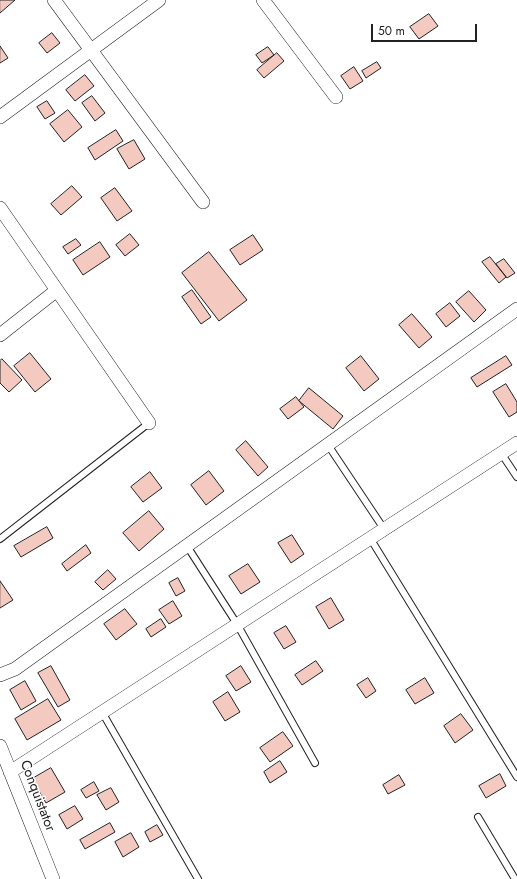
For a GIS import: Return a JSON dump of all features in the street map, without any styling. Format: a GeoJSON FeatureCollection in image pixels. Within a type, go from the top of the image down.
{"type":"FeatureCollection","features":[{"type":"Feature","properties":{"kind":"street"},"geometry":{"type":"LineString","coordinates":[[54,0],[202,202]]}},
{"type":"Feature","properties":{"kind":"street"},"geometry":{"type":"LineString","coordinates":[[0,117],[159,0]]}},
{"type":"Feature","properties":{"kind":"street"},"geometry":{"type":"LineString","coordinates":[[263,0],[336,97]]}},
{"type":"Feature","properties":{"kind":"street"},"geometry":{"type":"LineString","coordinates":[[0,208],[149,423]]}},
{"type":"Feature","properties":{"kind":"street"},"geometry":{"type":"LineString","coordinates":[[0,335],[57,290]]}},
{"type":"Feature","properties":{"kind":"street"},"geometry":{"type":"LineString","coordinates":[[0,675],[14,669],[517,309]]}},
{"type":"Feature","properties":{"kind":"street"},"geometry":{"type":"LineString","coordinates":[[10,772],[517,443]]}},
{"type":"Feature","properties":{"kind":"street","name":"Conquistator"},"geometry":{"type":"LineString","coordinates":[[0,746],[52,879]]}},
{"type":"Feature","properties":{"kind":"lane"},"geometry":{"type":"LineString","coordinates":[[0,539],[149,423]]}},
{"type":"Feature","properties":{"kind":"lane"},"geometry":{"type":"LineString","coordinates":[[328,445],[384,529]]}},
{"type":"Feature","properties":{"kind":"lane"},"geometry":{"type":"LineString","coordinates":[[501,453],[517,477]]}},
{"type":"Feature","properties":{"kind":"lane"},"geometry":{"type":"LineString","coordinates":[[370,538],[517,777]]}},
{"type":"Feature","properties":{"kind":"lane"},"geometry":{"type":"LineString","coordinates":[[187,546],[237,624],[316,763]]}},
{"type":"Feature","properties":{"kind":"lane"},"geometry":{"type":"LineString","coordinates":[[102,712],[198,879]]}},
{"type":"Feature","properties":{"kind":"lane"},"geometry":{"type":"LineString","coordinates":[[478,817],[515,879]]}},
{"type":"Feature","properties":{"kind":"building"},"geometry":{"type":"Polygon","coordinates":[[[0,0],[15,0],[0,13],[0,0]]]}},
{"type":"Feature","properties":{"kind":"building"},"geometry":{"type":"Polygon","coordinates":[[[429,14],[438,26],[419,39],[410,27],[429,14]]]}},
{"type":"Feature","properties":{"kind":"building"},"geometry":{"type":"Polygon","coordinates":[[[52,33],[60,43],[47,53],[39,43],[52,33]]]}},
{"type":"Feature","properties":{"kind":"building"},"geometry":{"type":"Polygon","coordinates":[[[0,46],[8,58],[0,63],[0,46]]]}},
{"type":"Feature","properties":{"kind":"building"},"geometry":{"type":"Polygon","coordinates":[[[268,47],[274,55],[262,63],[256,55],[268,47]]]}},
{"type":"Feature","properties":{"kind":"building"},"geometry":{"type":"Polygon","coordinates":[[[277,53],[284,61],[264,78],[257,70],[277,53]]]}},
{"type":"Feature","properties":{"kind":"building"},"geometry":{"type":"Polygon","coordinates":[[[377,62],[381,68],[366,78],[362,71],[377,62]]]}},
{"type":"Feature","properties":{"kind":"building"},"geometry":{"type":"Polygon","coordinates":[[[354,67],[363,81],[350,89],[341,76],[354,67]]]}},
{"type":"Feature","properties":{"kind":"building"},"geometry":{"type":"Polygon","coordinates":[[[85,75],[94,86],[75,101],[66,90],[85,75]]]}},
{"type":"Feature","properties":{"kind":"building"},"geometry":{"type":"Polygon","coordinates":[[[92,96],[105,113],[95,121],[82,103],[92,96]]]}},
{"type":"Feature","properties":{"kind":"building"},"geometry":{"type":"Polygon","coordinates":[[[47,101],[55,113],[45,119],[37,107],[47,101]]]}},
{"type":"Feature","properties":{"kind":"building"},"geometry":{"type":"Polygon","coordinates":[[[68,110],[82,127],[64,142],[50,124],[68,110]]]}},
{"type":"Feature","properties":{"kind":"building"},"geometry":{"type":"Polygon","coordinates":[[[116,130],[123,141],[95,160],[88,148],[116,130]]]}},
{"type":"Feature","properties":{"kind":"building"},"geometry":{"type":"Polygon","coordinates":[[[134,140],[145,159],[129,169],[117,149],[134,140]]]}},
{"type":"Feature","properties":{"kind":"building"},"geometry":{"type":"Polygon","coordinates":[[[72,186],[82,197],[61,215],[51,204],[72,186]]]}},
{"type":"Feature","properties":{"kind":"building"},"geometry":{"type":"Polygon","coordinates":[[[115,188],[132,211],[117,221],[101,198],[115,188]]]}},
{"type":"Feature","properties":{"kind":"building"},"geometry":{"type":"Polygon","coordinates":[[[130,234],[139,245],[125,256],[116,245],[130,234]]]}},
{"type":"Feature","properties":{"kind":"building"},"geometry":{"type":"Polygon","coordinates":[[[253,235],[263,250],[240,265],[230,250],[253,235]]]}},
{"type":"Feature","properties":{"kind":"building"},"geometry":{"type":"Polygon","coordinates":[[[76,239],[81,245],[68,254],[63,247],[76,239]]]}},
{"type":"Feature","properties":{"kind":"building"},"geometry":{"type":"Polygon","coordinates":[[[100,242],[110,257],[83,275],[73,260],[100,242]]]}},
{"type":"Feature","properties":{"kind":"building"},"geometry":{"type":"Polygon","coordinates":[[[209,252],[247,300],[219,321],[182,273],[209,252]]]}},
{"type":"Feature","properties":{"kind":"building"},"geometry":{"type":"Polygon","coordinates":[[[490,257],[506,277],[499,283],[482,262],[490,257]]]}},
{"type":"Feature","properties":{"kind":"building"},"geometry":{"type":"Polygon","coordinates":[[[504,259],[515,273],[507,278],[496,264],[504,259]]]}},
{"type":"Feature","properties":{"kind":"building"},"geometry":{"type":"Polygon","coordinates":[[[192,290],[211,317],[201,324],[182,297],[192,290]]]}},
{"type":"Feature","properties":{"kind":"building"},"geometry":{"type":"Polygon","coordinates":[[[469,291],[486,310],[474,322],[456,302],[469,291]]]}},
{"type":"Feature","properties":{"kind":"building"},"geometry":{"type":"Polygon","coordinates":[[[450,303],[460,316],[446,327],[436,314],[450,303]]]}},
{"type":"Feature","properties":{"kind":"building"},"geometry":{"type":"Polygon","coordinates":[[[412,314],[432,337],[419,348],[399,325],[412,314]]]}},
{"type":"Feature","properties":{"kind":"building"},"geometry":{"type":"Polygon","coordinates":[[[30,353],[51,379],[35,392],[14,366],[30,353]]]}},
{"type":"Feature","properties":{"kind":"building"},"geometry":{"type":"Polygon","coordinates":[[[361,356],[379,379],[364,391],[346,368],[361,356]]]}},
{"type":"Feature","properties":{"kind":"building"},"geometry":{"type":"Polygon","coordinates":[[[506,356],[512,365],[477,387],[471,378],[506,356]]]}},
{"type":"Feature","properties":{"kind":"building"},"geometry":{"type":"Polygon","coordinates":[[[2,359],[22,380],[9,392],[0,383],[0,361],[2,359]]]}},
{"type":"Feature","properties":{"kind":"building"},"geometry":{"type":"Polygon","coordinates":[[[506,384],[517,402],[517,412],[509,417],[493,392],[506,384]]]}},
{"type":"Feature","properties":{"kind":"building"},"geometry":{"type":"Polygon","coordinates":[[[309,388],[343,416],[333,429],[299,401],[309,388]]]}},
{"type":"Feature","properties":{"kind":"building"},"geometry":{"type":"Polygon","coordinates":[[[296,397],[304,407],[288,419],[280,409],[296,397]]]}},
{"type":"Feature","properties":{"kind":"building"},"geometry":{"type":"Polygon","coordinates":[[[246,441],[268,467],[258,476],[236,450],[246,441]]]}},
{"type":"Feature","properties":{"kind":"building"},"geometry":{"type":"Polygon","coordinates":[[[209,471],[224,491],[206,505],[191,485],[209,471]]]}},
{"type":"Feature","properties":{"kind":"building"},"geometry":{"type":"Polygon","coordinates":[[[150,472],[162,488],[143,502],[131,487],[150,472]]]}},
{"type":"Feature","properties":{"kind":"building"},"geometry":{"type":"Polygon","coordinates":[[[149,511],[164,529],[139,551],[123,533],[149,511]]]}},
{"type":"Feature","properties":{"kind":"building"},"geometry":{"type":"Polygon","coordinates":[[[47,527],[53,538],[21,557],[14,546],[47,527]]]}},
{"type":"Feature","properties":{"kind":"building"},"geometry":{"type":"Polygon","coordinates":[[[292,535],[304,554],[291,563],[278,543],[292,535]]]}},
{"type":"Feature","properties":{"kind":"building"},"geometry":{"type":"Polygon","coordinates":[[[86,545],[91,553],[67,571],[62,564],[86,545]]]}},
{"type":"Feature","properties":{"kind":"building"},"geometry":{"type":"Polygon","coordinates":[[[248,564],[260,582],[241,594],[229,576],[248,564]]]}},
{"type":"Feature","properties":{"kind":"building"},"geometry":{"type":"Polygon","coordinates":[[[108,570],[116,579],[103,590],[95,582],[108,570]]]}},
{"type":"Feature","properties":{"kind":"building"},"geometry":{"type":"Polygon","coordinates":[[[178,578],[185,591],[176,596],[169,583],[178,578]]]}},
{"type":"Feature","properties":{"kind":"building"},"geometry":{"type":"Polygon","coordinates":[[[0,581],[13,600],[0,608],[0,581]]]}},
{"type":"Feature","properties":{"kind":"building"},"geometry":{"type":"Polygon","coordinates":[[[331,598],[344,620],[329,629],[316,607],[331,598]]]}},
{"type":"Feature","properties":{"kind":"building"},"geometry":{"type":"Polygon","coordinates":[[[173,601],[182,616],[169,624],[159,610],[173,601]]]}},
{"type":"Feature","properties":{"kind":"building"},"geometry":{"type":"Polygon","coordinates":[[[125,609],[137,624],[116,640],[104,624],[125,609]]]}},
{"type":"Feature","properties":{"kind":"building"},"geometry":{"type":"Polygon","coordinates":[[[161,619],[166,627],[151,637],[146,629],[161,619]]]}},
{"type":"Feature","properties":{"kind":"building"},"geometry":{"type":"Polygon","coordinates":[[[286,626],[296,642],[284,649],[274,633],[286,626]]]}},
{"type":"Feature","properties":{"kind":"building"},"geometry":{"type":"Polygon","coordinates":[[[316,661],[323,671],[302,685],[295,675],[316,661]]]}},
{"type":"Feature","properties":{"kind":"building"},"geometry":{"type":"Polygon","coordinates":[[[51,666],[70,700],[58,707],[38,673],[51,666]]]}},
{"type":"Feature","properties":{"kind":"building"},"geometry":{"type":"Polygon","coordinates":[[[241,666],[251,682],[236,691],[226,676],[241,666]]]}},
{"type":"Feature","properties":{"kind":"building"},"geometry":{"type":"Polygon","coordinates":[[[368,678],[376,691],[366,698],[357,685],[368,678]]]}},
{"type":"Feature","properties":{"kind":"building"},"geometry":{"type":"Polygon","coordinates":[[[425,678],[434,693],[415,704],[406,690],[425,678]]]}},
{"type":"Feature","properties":{"kind":"building"},"geometry":{"type":"Polygon","coordinates":[[[25,681],[36,701],[21,710],[10,690],[25,681]]]}},
{"type":"Feature","properties":{"kind":"building"},"geometry":{"type":"Polygon","coordinates":[[[228,692],[240,712],[225,721],[213,702],[228,692]]]}},
{"type":"Feature","properties":{"kind":"building"},"geometry":{"type":"Polygon","coordinates":[[[48,699],[61,720],[27,740],[15,719],[48,699]]]}},
{"type":"Feature","properties":{"kind":"building"},"geometry":{"type":"Polygon","coordinates":[[[461,714],[473,730],[455,743],[444,726],[461,714]]]}},
{"type":"Feature","properties":{"kind":"building"},"geometry":{"type":"Polygon","coordinates":[[[283,732],[293,746],[270,762],[260,748],[283,732]]]}},
{"type":"Feature","properties":{"kind":"building"},"geometry":{"type":"Polygon","coordinates":[[[280,761],[287,772],[270,783],[264,772],[280,761]]]}},
{"type":"Feature","properties":{"kind":"building"},"geometry":{"type":"Polygon","coordinates":[[[51,768],[65,792],[46,803],[32,779],[51,768]]]}},
{"type":"Feature","properties":{"kind":"building"},"geometry":{"type":"Polygon","coordinates":[[[500,774],[506,786],[486,798],[479,786],[500,774]]]}},
{"type":"Feature","properties":{"kind":"building"},"geometry":{"type":"Polygon","coordinates":[[[399,775],[405,785],[388,794],[383,785],[399,775]]]}},
{"type":"Feature","properties":{"kind":"building"},"geometry":{"type":"Polygon","coordinates":[[[94,782],[99,791],[86,798],[81,790],[94,782]]]}},
{"type":"Feature","properties":{"kind":"building"},"geometry":{"type":"Polygon","coordinates":[[[111,788],[119,802],[106,810],[97,795],[111,788]]]}},
{"type":"Feature","properties":{"kind":"building"},"geometry":{"type":"Polygon","coordinates":[[[75,806],[83,819],[67,829],[59,815],[75,806]]]}},
{"type":"Feature","properties":{"kind":"building"},"geometry":{"type":"Polygon","coordinates":[[[110,823],[115,832],[85,849],[80,840],[110,823]]]}},
{"type":"Feature","properties":{"kind":"building"},"geometry":{"type":"Polygon","coordinates":[[[157,825],[163,835],[150,842],[145,832],[157,825]]]}},
{"type":"Feature","properties":{"kind":"building"},"geometry":{"type":"Polygon","coordinates":[[[131,833],[139,847],[123,857],[115,842],[131,833]]]}}]}
